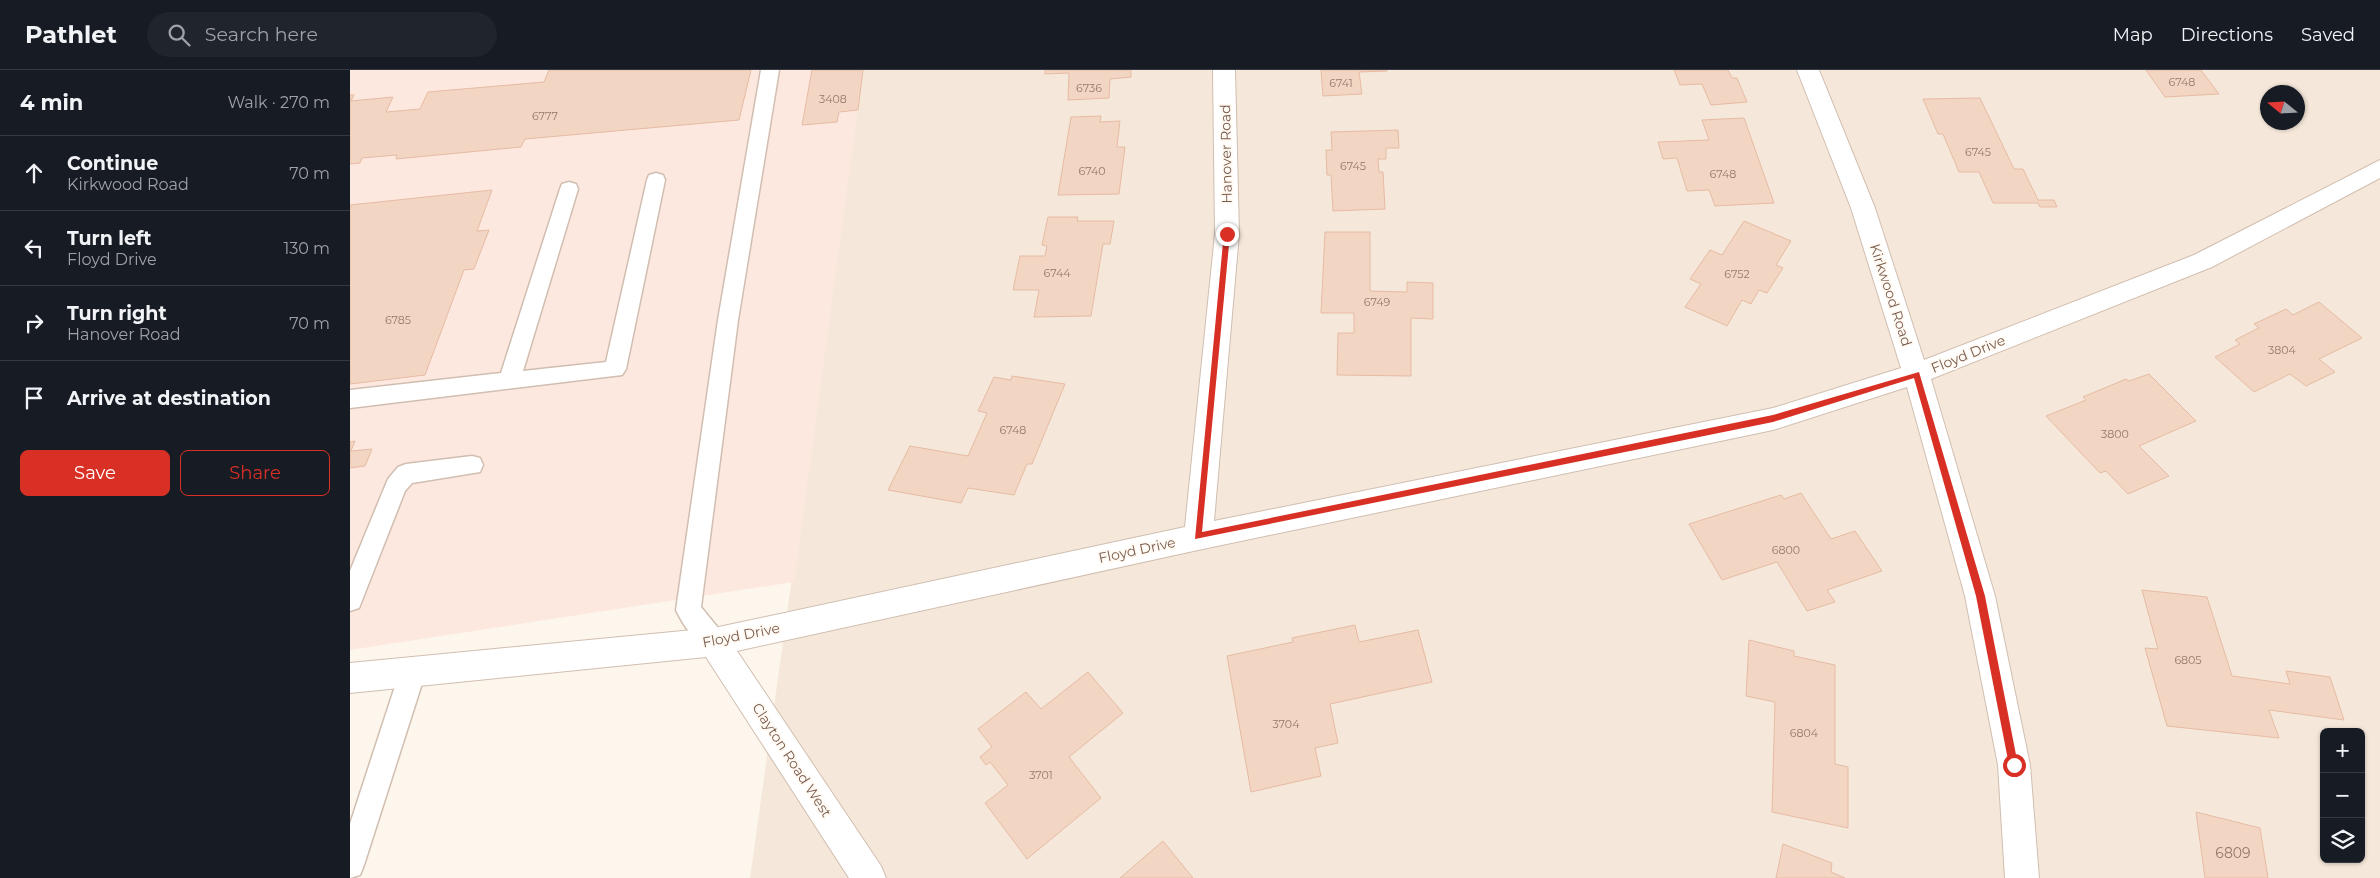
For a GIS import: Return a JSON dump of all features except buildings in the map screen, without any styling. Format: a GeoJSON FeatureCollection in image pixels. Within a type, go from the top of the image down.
{"type":"FeatureCollection","features":[{"type":"Feature","properties":{"kind":"street","name":"Hanover Road"},"geometry":{"type":"LineString","coordinates":[[1198,537],[1227,234],[1224,70]]}},
{"type":"Feature","properties":{"kind":"street","name":"Kirkwood Road"},"geometry":{"type":"LineString","coordinates":[[1808,70],[1863,208],[1916,374],[1980,596],[2014,765],[2022,878]]}},
{"type":"Feature","properties":{"kind":"street","name":"Floyd Drive"},"geometry":{"type":"LineString","coordinates":[[350,678],[714,642],[1198,537],[1773,418],[1916,374],[2203,261],[2380,168]]}},
{"type":"Feature","properties":{"kind":"street","name":"Clayton Road West"},"geometry":{"type":"LineString","coordinates":[[714,642],[869,878]]}},
{"type":"Feature","properties":{"kind":"lane"},"geometry":{"type":"LineString","coordinates":[[714,642],[688,610],[728,320],[770,70]]}},
{"type":"Feature","properties":{"kind":"lane"},"geometry":{"type":"LineString","coordinates":[[350,399],[615,369],[656,180]]}},
{"type":"Feature","properties":{"kind":"lane"},"geometry":{"type":"LineString","coordinates":[[509,381],[569,190]]}},
{"type":"Feature","properties":{"kind":"lane"},"geometry":{"type":"LineString","coordinates":[[350,600],[396,486],[406,474],[472,465]]}},
{"type":"Feature","properties":{"kind":"lane"},"geometry":{"type":"LineString","coordinates":[[350,865],[413,671]]}},
{"type":"Feature","properties":{"kind":"shaded area"},"geometry":{"type":"Polygon","coordinates":[[[350,70],[863,70],[794,582],[350,650],[350,70]]]}},
{"type":"Feature","properties":{"kind":"shaded area"},"geometry":{"type":"Polygon","coordinates":[[[863,70],[2380,70],[2380,878],[750,878],[863,70]]]}},
{"type":"Feature","properties":{"kind":"route"},"geometry":{"type":"LineString","coordinates":[[1227,234],[1198,537],[1773,418],[1916,374],[1980,596],[2014,765]]}}]}
